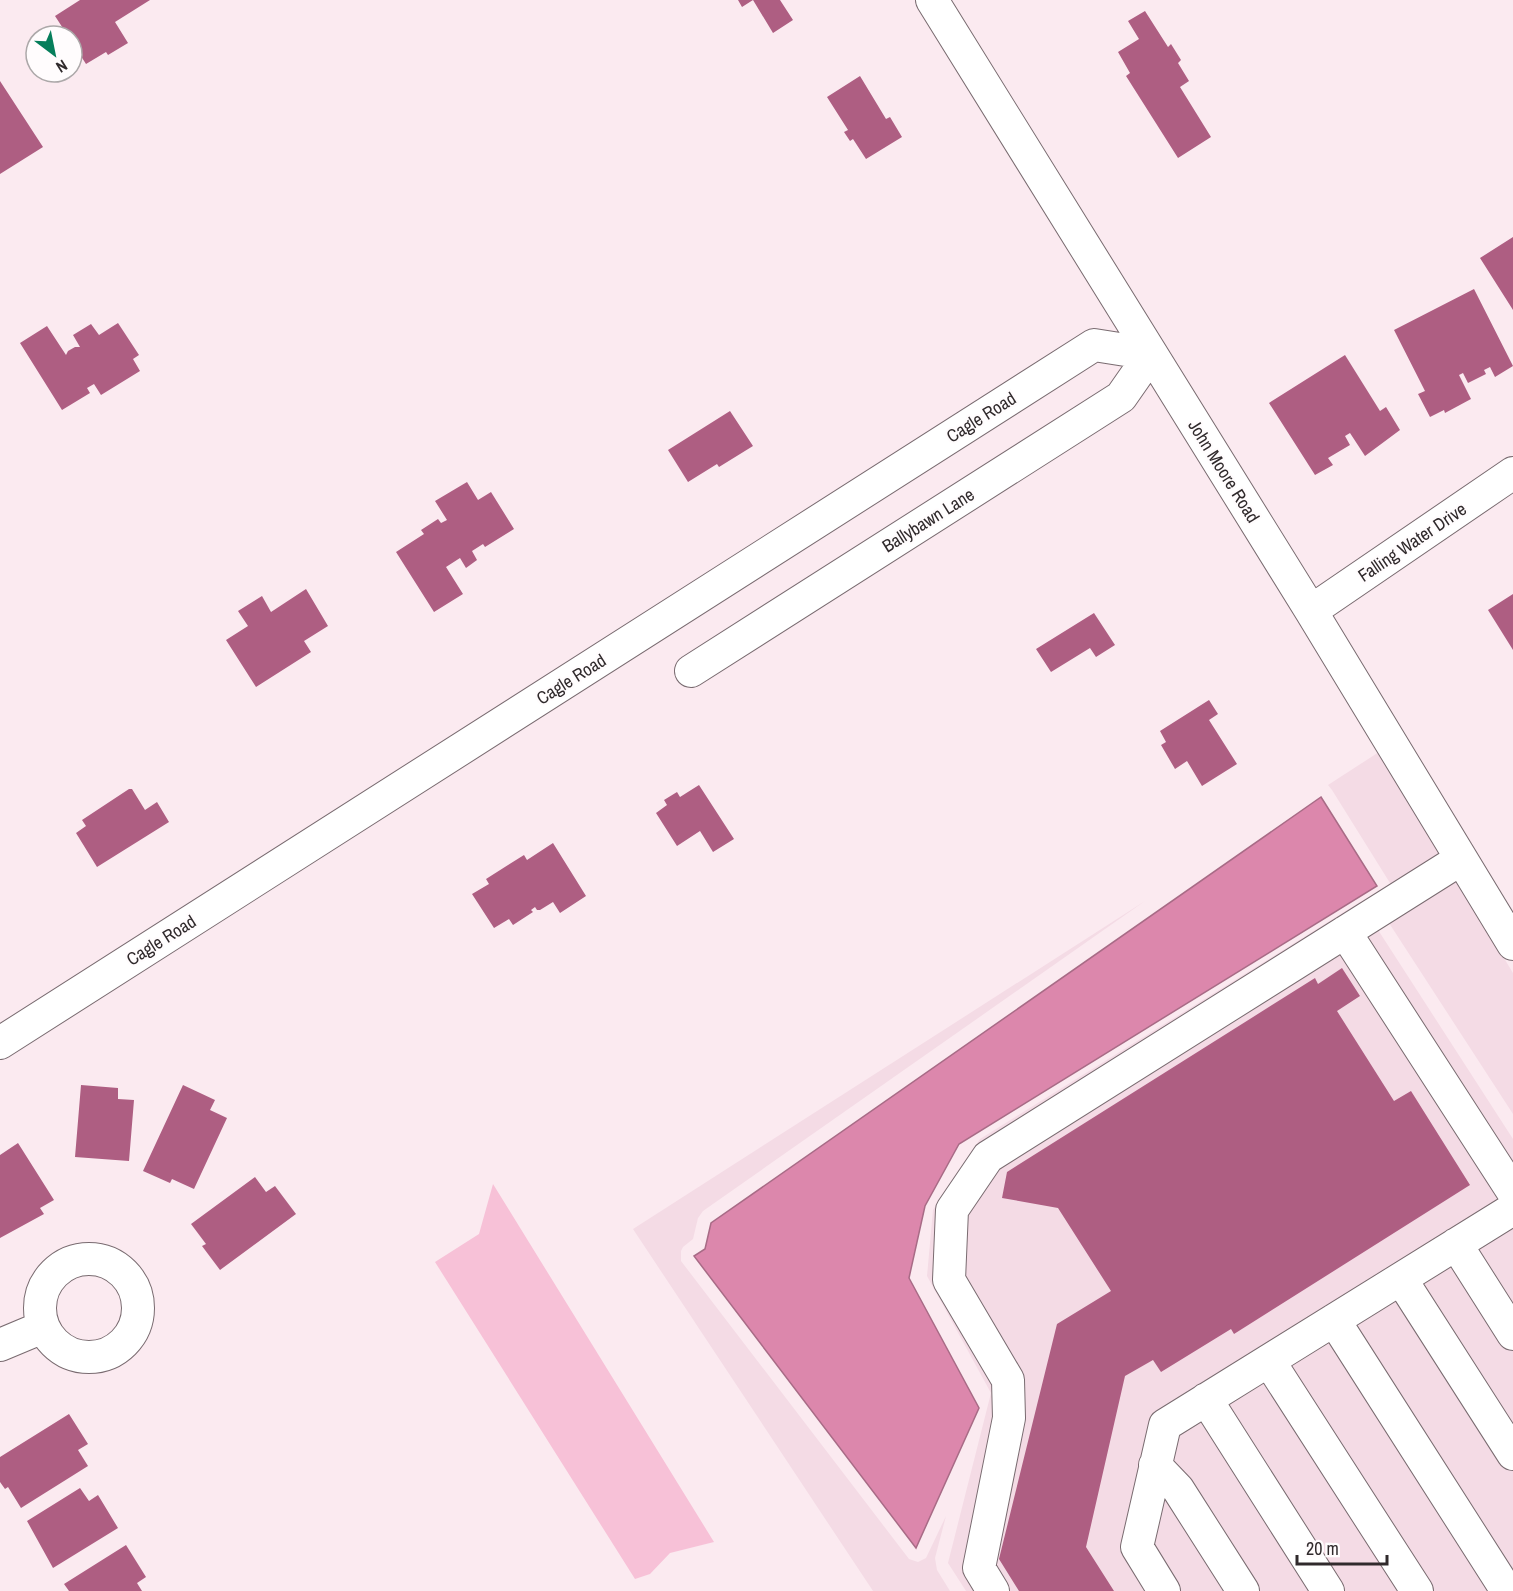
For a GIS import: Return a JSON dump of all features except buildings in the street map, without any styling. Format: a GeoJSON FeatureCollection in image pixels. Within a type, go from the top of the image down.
{"type":"FeatureCollection","features":[{"type":"Feature","properties":{"kind":"street","name":"John Moore Road"},"geometry":{"type":"LineString","coordinates":[[932,0],[1311,610],[1513,944]]}},
{"type":"Feature","properties":{"kind":"street","name":"Cagle Road"},"geometry":{"type":"LineString","coordinates":[[0,1042],[1094,345],[1151,354]]}},
{"type":"Feature","properties":{"kind":"street","name":"Ballybawn Lane"},"geometry":{"type":"LineString","coordinates":[[691,671],[1121,397],[1151,354]]}},
{"type":"Feature","properties":{"kind":"street","name":"Falling Water Drive"},"geometry":{"type":"LineString","coordinates":[[1311,610],[1513,473]]}},
{"type":"Feature","properties":{"kind":"street"},"geometry":{"type":"LineString","coordinates":[[993,1591],[979,1568],[1009,1418],[1008,1380],[949,1280],[952,1210],[988,1157],[1461,859]]}},
{"type":"Feature","properties":{"kind":"street"},"geometry":{"type":"LineString","coordinates":[[1345,932],[1513,1191]]}},
{"type":"Feature","properties":{"kind":"street"},"geometry":{"type":"LineString","coordinates":[[1164,1591],[1137,1547],[1164,1425],[1513,1209]]}},
{"type":"Feature","properties":{"kind":"street"},"geometry":{"type":"LineString","coordinates":[[1456,1244],[1513,1334]]}},
{"type":"Feature","properties":{"kind":"street"},"geometry":{"type":"LineString","coordinates":[[1401,1279],[1513,1454]]}},
{"type":"Feature","properties":{"kind":"street"},"geometry":{"type":"LineString","coordinates":[[1334,1320],[1507,1591]]}},
{"type":"Feature","properties":{"kind":"street"},"geometry":{"type":"LineString","coordinates":[[0,1345],[43,1327]]}},
{"type":"Feature","properties":{"kind":"street"},"geometry":{"type":"LineString","coordinates":[[1269,1360],[1417,1591]]}},
{"type":"Feature","properties":{"kind":"street"},"geometry":{"type":"LineString","coordinates":[[1206,1399],[1328,1591]]}},
{"type":"Feature","properties":{"kind":"street"},"geometry":{"type":"LineString","coordinates":[[1155,1465],[1178,1489],[1243,1591]]}},
{"type":"Feature","properties":{"kind":"shaded area"},"geometry":{"type":"Polygon","coordinates":[[[1379,752],[1513,973],[1513,1114],[1376,903],[1390,887],[1390,883],[1328,785],[1379,752]]]}},
{"type":"Feature","properties":{"kind":"shaded area"},"geometry":{"type":"Polygon","coordinates":[[[1321,797],[1377,886],[959,1144],[925,1206],[909,1278],[979,1408],[916,1548],[694,1256],[705,1249],[711,1223],[1321,797]]]}},
{"type":"Feature","properties":{"kind":"shaded area"},"geometry":{"type":"Polygon","coordinates":[[[1145,901],[703,1211],[698,1218],[693,1239],[681,1251],[681,1261],[909,1559],[918,1562],[926,1558],[946,1516],[935,1558],[937,1570],[950,1591],[873,1591],[633,1229],[1145,901]]]}},
{"type":"Feature","properties":{"kind":"shaded area"},"geometry":{"type":"Polygon","coordinates":[[[1360,902],[1513,1139],[1513,1591],[966,1591],[948,1563],[991,1393],[927,1276],[933,1210],[980,1139],[1360,902]]]}},
{"type":"Feature","properties":{"kind":"shaded area"},"geometry":{"type":"Polygon","coordinates":[[[493,1184],[714,1542],[670,1553],[650,1574],[635,1579],[435,1262],[479,1234],[493,1184]]]}}]}
